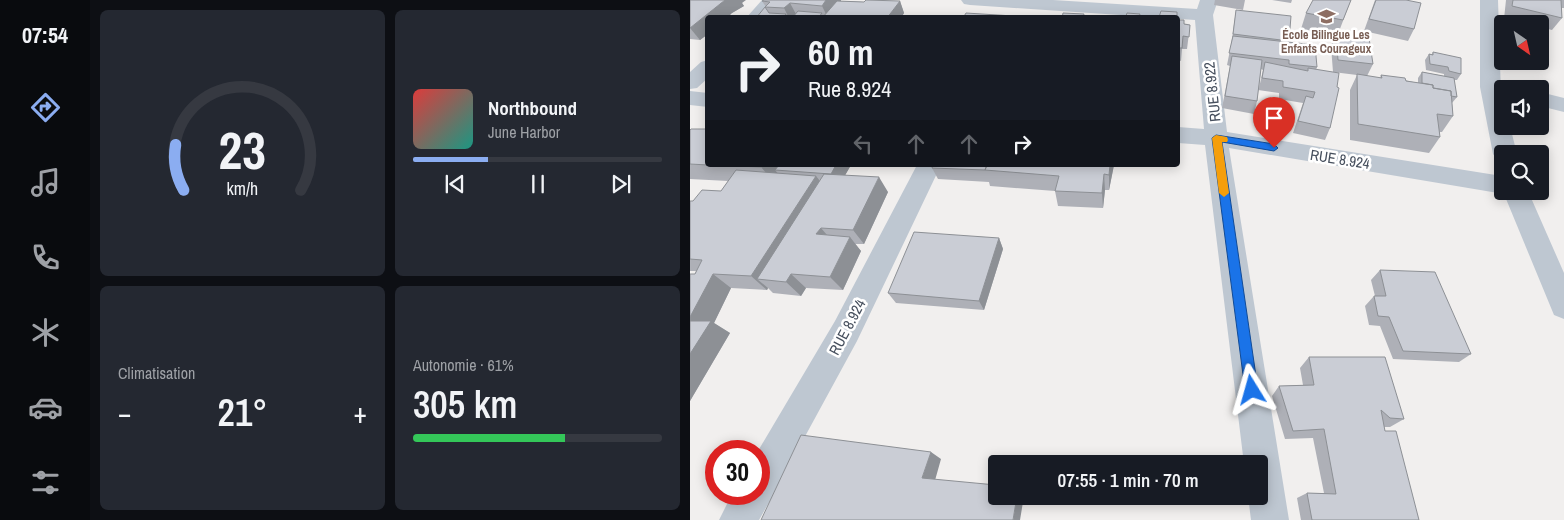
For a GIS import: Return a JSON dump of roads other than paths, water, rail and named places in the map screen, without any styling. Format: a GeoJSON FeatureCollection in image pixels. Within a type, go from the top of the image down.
{"type":"FeatureCollection","features":[{"type":"Feature","properties":{"kind":"street"},"geometry":{"type":"LineString","coordinates":[[758,15],[772,0]]}},
{"type":"Feature","properties":{"kind":"street","name":"RUE 8.922"},"geometry":{"type":"LineString","coordinates":[[970,0],[1207,8],[1216,138],[1270,520]]}},
{"type":"Feature","properties":{"kind":"street"},"geometry":{"type":"LineString","coordinates":[[1489,0],[1495,80]]}},
{"type":"Feature","properties":{"kind":"street"},"geometry":{"type":"LineString","coordinates":[[690,83],[705,69]]}},
{"type":"Feature","properties":{"kind":"street"},"geometry":{"type":"LineString","coordinates":[[690,98],[705,100]]}},
{"type":"Feature","properties":{"kind":"street"},"geometry":{"type":"LineString","coordinates":[[1549,101],[1564,105]]}},
{"type":"Feature","properties":{"kind":"street","name":"RUE 8.924"},"geometry":{"type":"LineString","coordinates":[[1180,135],[1216,138],[1494,184]]}},
{"type":"Feature","properties":{"kind":"street","name":"RUE 8.924"},"geometry":{"type":"LineString","coordinates":[[770,465],[846,331],[928,167]]}},
{"type":"Feature","properties":{"kind":"street"},"geometry":{"type":"LineString","coordinates":[[1518,200],[1562,299]]}},
{"type":"Feature","properties":{"kind":"street"},"geometry":{"type":"LineString","coordinates":[[738,520],[747,505]]}},
{"type":"Feature","properties":{"kind":"place","name":"École Bilingue Les Enfants Courageux"},"geometry":{"type":"Point","coordinates":[1326,16]}}]}
